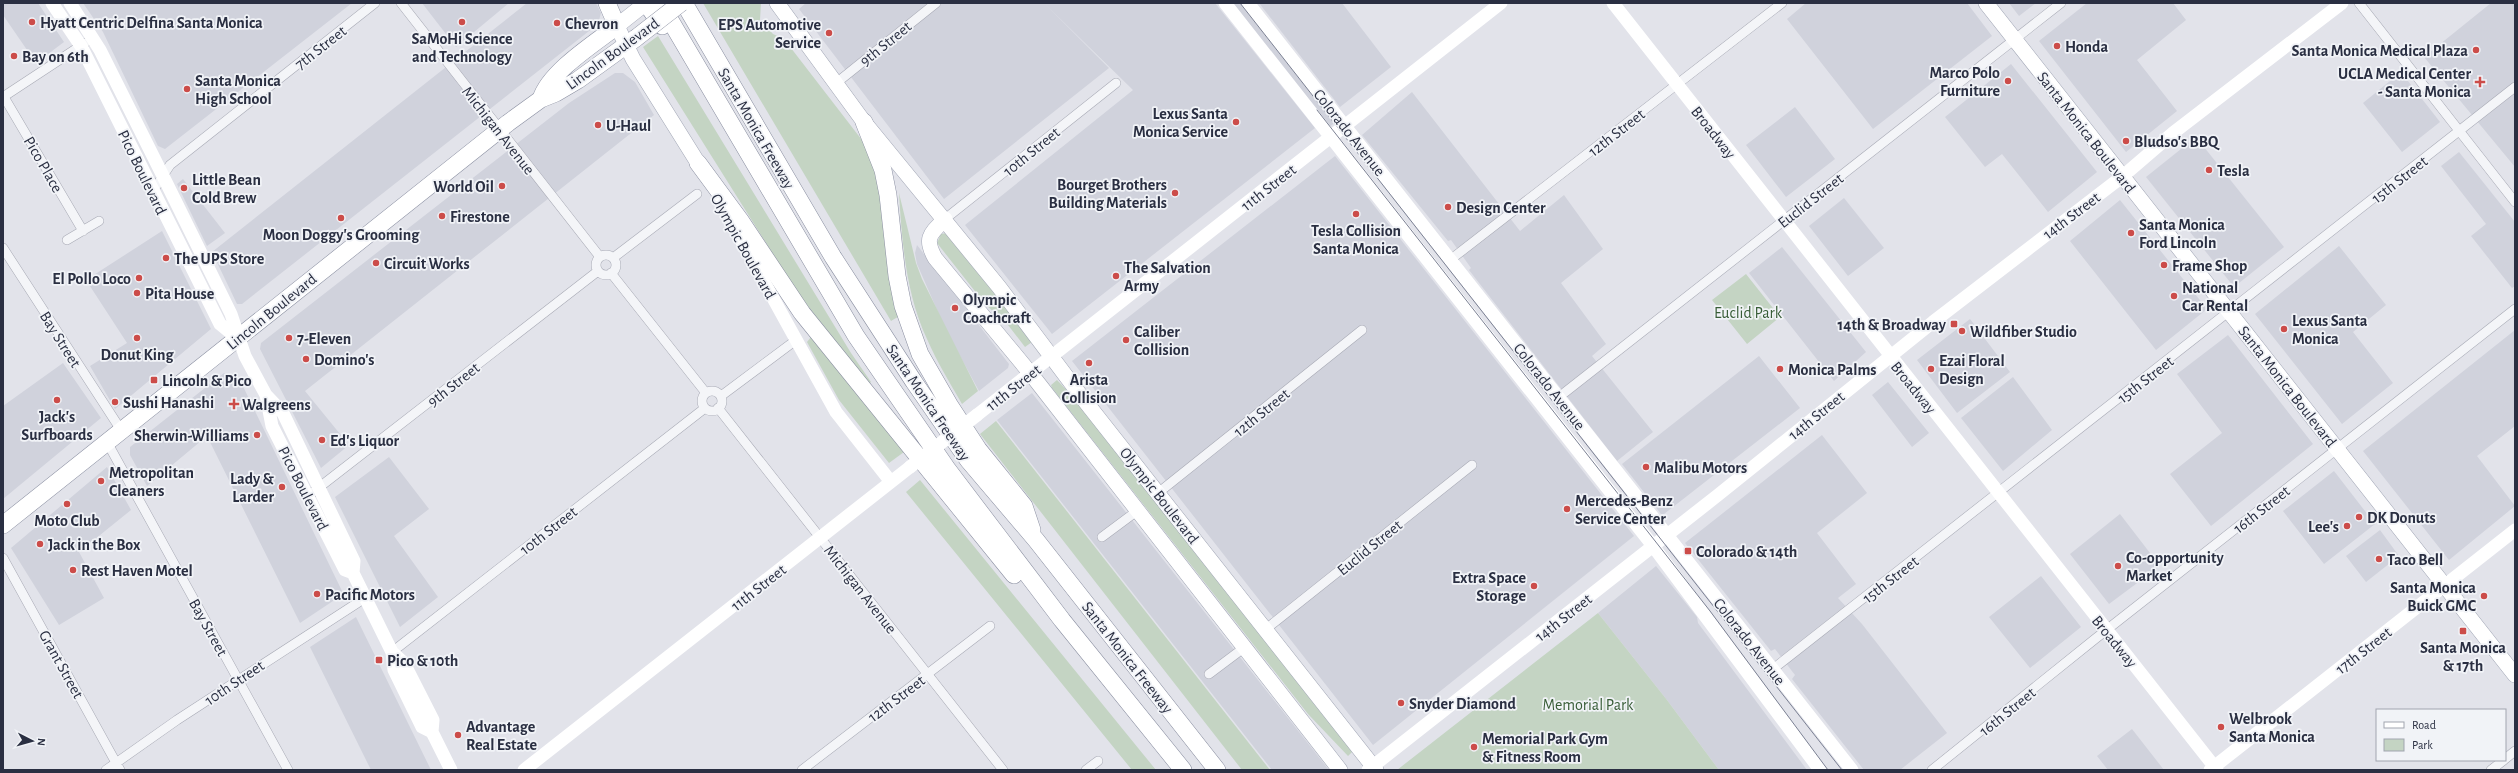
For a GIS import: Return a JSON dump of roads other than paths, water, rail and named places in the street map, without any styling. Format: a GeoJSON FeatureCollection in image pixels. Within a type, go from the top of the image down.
{"type":"FeatureCollection","features":[{"type":"Feature","properties":{"kind":"highway","name":"Olympic Boulevard"},"geometry":{"type":"LineString","coordinates":[[607,3],[621,22]]}},
{"type":"Feature","properties":{"kind":"highway"},"geometry":{"type":"LineString","coordinates":[[646,3],[734,132]]}},
{"type":"Feature","properties":{"kind":"highway","name":"Santa Monica Freeway"},"geometry":{"type":"LineString","coordinates":[[660,3],[734,132],[856,336],[948,470],[1062,620],[1183,770]]}},
{"type":"Feature","properties":{"kind":"highway","name":"Lincoln Boulevard"},"geometry":{"type":"LineString","coordinates":[[3,525],[499,130],[541,99],[551,96],[574,82],[631,42],[681,3]]}},
{"type":"Feature","properties":{"kind":"highway","name":"Santa Monica Freeway"},"geometry":{"type":"LineString","coordinates":[[684,3],[833,256],[914,382],[968,460],[1036,540],[1218,770]]}},
{"type":"Feature","properties":{"kind":"highway","name":"Lincoln Boulevard"},"geometry":{"type":"LineString","coordinates":[[541,99],[542,92],[558,74],[621,22]]}},
{"type":"Feature","properties":{"kind":"highway"},"geometry":{"type":"LineString","coordinates":[[864,122],[883,170],[888,195],[897,276],[904,306],[920,354],[970,437],[1024,506],[1036,540]]}},
{"type":"Feature","properties":{"kind":"highway"},"geometry":{"type":"LineString","coordinates":[[698,163],[740,220],[802,313],[867,396],[1021,585],[1062,620]]}},
{"type":"Feature","properties":{"kind":"main road","name":"Pico Boulevard"},"geometry":{"type":"LineString","coordinates":[[52,3],[81,46],[220,324],[237,338]]}},
{"type":"Feature","properties":{"kind":"main road","name":"Pico Boulevard"},"geometry":{"type":"LineString","coordinates":[[70,3],[88,29],[163,167],[231,314],[237,338],[266,395],[272,426],[345,570],[353,573]]}},
{"type":"Feature","properties":{"kind":"main road","name":"Lincoln Boulevard"},"geometry":{"type":"LineString","coordinates":[[621,22],[646,3]]}},
{"type":"Feature","properties":{"kind":"main road","name":"Olympic Boulevard"},"geometry":{"type":"LineString","coordinates":[[777,3],[864,122],[945,219],[1052,358],[1266,630],[1372,769]]}},
{"type":"Feature","properties":{"kind":"main road","name":"Colorado Avenue"},"geometry":{"type":"LineString","coordinates":[[1225,3],[1653,546],[1820,770]]}},
{"type":"Feature","properties":{"kind":"main road","name":"Colorado Avenue"},"geometry":{"type":"LineString","coordinates":[[1248,3],[1852,770]]}},
{"type":"Feature","properties":{"kind":"main road","name":"11th Street"},"geometry":{"type":"LineString","coordinates":[[524,770],[910,467],[1052,358],[1501,3]]}},
{"type":"Feature","properties":{"kind":"main road","name":"Broadway"},"geometry":{"type":"LineString","coordinates":[[1613,3],[2214,769]]}},
{"type":"Feature","properties":{"kind":"main road","name":"Santa Monica Boulevard"},"geometry":{"type":"LineString","coordinates":[[1986,3],[2515,675]]}},
{"type":"Feature","properties":{"kind":"main road","name":"14th Street"},"geometry":{"type":"LineString","coordinates":[[1372,769],[1890,357],[2123,176],[2173,133],[2342,3]]}},
{"type":"Feature","properties":{"kind":"main road","name":"Olympic Boulevard"},"geometry":{"type":"LineString","coordinates":[[621,22],[836,412],[891,482]]}},
{"type":"Feature","properties":{"kind":"main road","name":"Olympic Boulevard"},"geometry":{"type":"LineString","coordinates":[[945,219],[929,237],[928,244],[935,258],[1031,374],[1340,770]]}},
{"type":"Feature","properties":{"kind":"main road","name":"Pico Boulevard"},"geometry":{"type":"LineString","coordinates":[[266,395],[283,413],[354,561],[353,573],[364,598],[392,652],[404,664],[433,720],[432,732],[451,770]]}},
{"type":"Feature","properties":{"kind":"main road","name":"17th Street"},"geometry":{"type":"LineString","coordinates":[[2214,769],[2515,530]]}},
{"type":"Feature","properties":{"kind":"street","name":"7th Street"},"geometry":{"type":"LineString","coordinates":[[153,190],[163,167],[375,3]]}},
{"type":"Feature","properties":{"kind":"street","name":"Michigan Avenue"},"geometry":{"type":"LineString","coordinates":[[401,3],[600,257]]}},
{"type":"Feature","properties":{"kind":"street","name":"9th Street"},"geometry":{"type":"LineString","coordinates":[[835,84],[936,3]]}},
{"type":"Feature","properties":{"kind":"street","name":"12th Street"},"geometry":{"type":"LineString","coordinates":[[1450,260],[1782,3]]}},
{"type":"Feature","properties":{"kind":"street","name":"Euclid Street"},"geometry":{"type":"LineString","coordinates":[[1559,397],[2061,3]]}},
{"type":"Feature","properties":{"kind":"street"},"geometry":{"type":"LineString","coordinates":[[2359,3],[2515,202]]}},
{"type":"Feature","properties":{"kind":"street"},"geometry":{"type":"LineString","coordinates":[[4,97],[81,46],[87,38],[88,29]]}},
{"type":"Feature","properties":{"kind":"street","name":"10th Street"},"geometry":{"type":"LineString","coordinates":[[945,219],[1116,82]]}},
{"type":"Feature","properties":{"kind":"street","name":"15th Street"},"geometry":{"type":"LineString","coordinates":[[1773,669],[1999,494],[2515,88]]}},
{"type":"Feature","properties":{"kind":"street","name":"Pico Place"},"geometry":{"type":"LineString","coordinates":[[4,97],[83,231]]}},
{"type":"Feature","properties":{"kind":"street"},"geometry":{"type":"LineString","coordinates":[[613,258],[697,194]]}},
{"type":"Feature","properties":{"kind":"street"},"geometry":{"type":"LineString","coordinates":[[67,240],[99,221]]}},
{"type":"Feature","properties":{"kind":"street","name":"Bay Street"},"geometry":{"type":"LineString","coordinates":[[3,248],[121,430]]}},
{"type":"Feature","properties":{"kind":"street"},"geometry":{"type":"LineString","coordinates":[[605,255],[613,258],[615,268],[611,273],[606,275],[598,271],[596,265],[600,257],[605,255]]}},
{"type":"Feature","properties":{"kind":"street","name":"9th Street"},"geometry":{"type":"LineString","coordinates":[[308,496],[598,271]]}},
{"type":"Feature","properties":{"kind":"street"},"geometry":{"type":"LineString","coordinates":[[611,273],[706,393]]}},
{"type":"Feature","properties":{"kind":"street","name":"16th Street"},"geometry":{"type":"LineString","coordinates":[[1932,770],[2106,630],[2515,309]]}},
{"type":"Feature","properties":{"kind":"street","name":"12th Street"},"geometry":{"type":"LineString","coordinates":[[1158,493],[1362,330]]}},
{"type":"Feature","properties":{"kind":"street"},"geometry":{"type":"LineString","coordinates":[[721,396],[796,340]]}},
{"type":"Feature","properties":{"kind":"street"},"geometry":{"type":"LineString","coordinates":[[715,391],[721,396],[722,404],[712,411],[705,408],[702,401],[706,393],[715,391]]}},
{"type":"Feature","properties":{"kind":"street","name":"10th Street"},"geometry":{"type":"LineString","coordinates":[[392,652],[705,408]]}},
{"type":"Feature","properties":{"kind":"street","name":"Michigan Avenue"},"geometry":{"type":"LineString","coordinates":[[718,408],[1003,770]]}},
{"type":"Feature","properties":{"kind":"street","name":"Bay Street"},"geometry":{"type":"LineString","coordinates":[[106,442],[288,770]]}},
{"type":"Feature","properties":{"kind":"street","name":"Euclid Street"},"geometry":{"type":"LineString","coordinates":[[1266,630],[1472,465]]}},
{"type":"Feature","properties":{"kind":"street"},"geometry":{"type":"LineString","coordinates":[[1102,537],[1138,510]]}},
{"type":"Feature","properties":{"kind":"street","name":"Grant Street"},"geometry":{"type":"LineString","coordinates":[[3,558],[119,767]]}},
{"type":"Feature","properties":{"kind":"street","name":"10th Street"},"geometry":{"type":"LineString","coordinates":[[106,770],[119,767],[238,680],[364,598]]}},
{"type":"Feature","properties":{"kind":"street","name":"12th Street"},"geometry":{"type":"LineString","coordinates":[[802,770],[990,626]]}},
{"type":"Feature","properties":{"kind":"street"},"geometry":{"type":"LineString","coordinates":[[1209,674],[1245,647]]}},
{"type":"Feature","properties":{"kind":"street"},"geometry":{"type":"LineString","coordinates":[[2506,758],[2515,751]]}},
{"type":"Feature","properties":{"kind":"street"},"geometry":{"type":"LineString","coordinates":[[1086,770],[1098,761]]}},
{"type":"Feature","properties":{"kind":"street"},"geometry":{"type":"LineString","coordinates":[[2491,770],[2503,761]]}},
{"type":"Feature","properties":{"kind":"tram line"},"geometry":{"type":"LineString","coordinates":[[1240,3],[1842,770]]}},
{"type":"Feature","properties":{"kind":"tram line"},"geometry":{"type":"LineString","coordinates":[[1317,110],[1710,611],[1828,770]]}},
{"type":"Feature","properties":{"kind":"place","name":"Hyatt Centric Delfina Santa Monica"},"geometry":{"type":"Point","coordinates":[32,22]}},
{"type":"Feature","properties":{"kind":"place","name":"SaMoHi Science and Technology"},"geometry":{"type":"Point","coordinates":[462,22]}},
{"type":"Feature","properties":{"kind":"place","name":"Chevron"},"geometry":{"type":"Point","coordinates":[557,23]}},
{"type":"Feature","properties":{"kind":"place","name":"EPS Automotive Service"},"geometry":{"type":"Point","coordinates":[829,33]}},
{"type":"Feature","properties":{"kind":"place","name":"Honda"},"geometry":{"type":"Point","coordinates":[2057,46]}},
{"type":"Feature","properties":{"kind":"place","name":"Santa Monica Medical Plaza"},"geometry":{"type":"Point","coordinates":[2476,50]}},
{"type":"Feature","properties":{"kind":"place","name":"Bay on 6th"},"geometry":{"type":"Point","coordinates":[14,56]}},
{"type":"Feature","properties":{"kind":"place","name":"Marco Polo Furniture"},"geometry":{"type":"Point","coordinates":[2008,81]}},
{"type":"Feature","properties":{"kind":"place","name":"UCLA Medical Center - Santa Monica"},"geometry":{"type":"Point","coordinates":[2480,82]}},
{"type":"Feature","properties":{"kind":"place","name":"Santa Monica High School"},"geometry":{"type":"Point","coordinates":[187,89]}},
{"type":"Feature","properties":{"kind":"place","name":"Lexus Santa Monica Service"},"geometry":{"type":"Point","coordinates":[1236,122]}},
{"type":"Feature","properties":{"kind":"place","name":"U-Haul"},"geometry":{"type":"Point","coordinates":[598,125]}},
{"type":"Feature","properties":{"kind":"place","name":"Bludso's BBQ"},"geometry":{"type":"Point","coordinates":[2126,141]}},
{"type":"Feature","properties":{"kind":"place","name":"Tesla"},"geometry":{"type":"Point","coordinates":[2209,170]}},
{"type":"Feature","properties":{"kind":"place","name":"World Oil"},"geometry":{"type":"Point","coordinates":[502,186]}},
{"type":"Feature","properties":{"kind":"place","name":"Little Bean Cold Brew"},"geometry":{"type":"Point","coordinates":[184,188]}},
{"type":"Feature","properties":{"kind":"place","name":"Bourget Brothers Building Materials"},"geometry":{"type":"Point","coordinates":[1175,193]}},
{"type":"Feature","properties":{"kind":"place","name":"Design Center"},"geometry":{"type":"Point","coordinates":[1448,207]}},
{"type":"Feature","properties":{"kind":"place","name":"Tesla Collision Santa Monica"},"geometry":{"type":"Point","coordinates":[1356,214]}},
{"type":"Feature","properties":{"kind":"place","name":"Firestone"},"geometry":{"type":"Point","coordinates":[442,216]}},
{"type":"Feature","properties":{"kind":"place","name":"Moon Doggy's Grooming"},"geometry":{"type":"Point","coordinates":[341,218]}},
{"type":"Feature","properties":{"kind":"place","name":"Santa Monica Ford Lincoln"},"geometry":{"type":"Point","coordinates":[2131,233]}},
{"type":"Feature","properties":{"kind":"place","name":"The UPS Store"},"geometry":{"type":"Point","coordinates":[166,258]}},
{"type":"Feature","properties":{"kind":"place","name":"Circuit Works"},"geometry":{"type":"Point","coordinates":[376,263]}},
{"type":"Feature","properties":{"kind":"place","name":"Frame Shop"},"geometry":{"type":"Point","coordinates":[2164,265]}},
{"type":"Feature","properties":{"kind":"place","name":"The Salvation Army"},"geometry":{"type":"Point","coordinates":[1116,276]}},
{"type":"Feature","properties":{"kind":"place","name":"El Pollo Loco"},"geometry":{"type":"Point","coordinates":[139,278]}},
{"type":"Feature","properties":{"kind":"place","name":"Pita House"},"geometry":{"type":"Point","coordinates":[137,293]}},
{"type":"Feature","properties":{"kind":"place","name":"National Car Rental"},"geometry":{"type":"Point","coordinates":[2174,296]}},
{"type":"Feature","properties":{"kind":"place","name":"Olympic Coachcraft"},"geometry":{"type":"Point","coordinates":[955,308]}},
{"type":"Feature","properties":{"kind":"place","name":"14th & Broadway"},"geometry":{"type":"Point","coordinates":[1954,324]}},
{"type":"Feature","properties":{"kind":"place","name":"Lexus Santa Monica"},"geometry":{"type":"Point","coordinates":[2284,329]}},
{"type":"Feature","properties":{"kind":"place","name":"Wildfiber Studio"},"geometry":{"type":"Point","coordinates":[1962,331]}},
{"type":"Feature","properties":{"kind":"place","name":"Donut King"},"geometry":{"type":"Point","coordinates":[137,338]}},
{"type":"Feature","properties":{"kind":"place","name":"7-Eleven"},"geometry":{"type":"Point","coordinates":[289,338]}},
{"type":"Feature","properties":{"kind":"place","name":"Caliber Collision"},"geometry":{"type":"Point","coordinates":[1126,340]}},
{"type":"Feature","properties":{"kind":"place","name":"Domino's"},"geometry":{"type":"Point","coordinates":[306,359]}},
{"type":"Feature","properties":{"kind":"place","name":"Arista Collision"},"geometry":{"type":"Point","coordinates":[1089,363]}},
{"type":"Feature","properties":{"kind":"place","name":"Monica Palms"},"geometry":{"type":"Point","coordinates":[1780,369]}},
{"type":"Feature","properties":{"kind":"place","name":"Ezai Floral Design"},"geometry":{"type":"Point","coordinates":[1931,369]}},
{"type":"Feature","properties":{"kind":"place","name":"Lincoln & Pico"},"geometry":{"type":"Point","coordinates":[154,380]}},
{"type":"Feature","properties":{"kind":"place","name":"Jack's Surfboards"},"geometry":{"type":"Point","coordinates":[57,400]}},
{"type":"Feature","properties":{"kind":"place","name":"Sushi Hanashi"},"geometry":{"type":"Point","coordinates":[115,402]}},
{"type":"Feature","properties":{"kind":"place","name":"Walgreens"},"geometry":{"type":"Point","coordinates":[234,404]}},
{"type":"Feature","properties":{"kind":"place","name":"Sherwin-Williams"},"geometry":{"type":"Point","coordinates":[257,435]}},
{"type":"Feature","properties":{"kind":"place","name":"Ed's Liquor"},"geometry":{"type":"Point","coordinates":[322,440]}},
{"type":"Feature","properties":{"kind":"place","name":"Malibu Motors"},"geometry":{"type":"Point","coordinates":[1646,467]}},
{"type":"Feature","properties":{"kind":"place","name":"Metropolitan Cleaners"},"geometry":{"type":"Point","coordinates":[101,481]}},
{"type":"Feature","properties":{"kind":"place","name":"Lady & Larder"},"geometry":{"type":"Point","coordinates":[282,487]}},
{"type":"Feature","properties":{"kind":"place","name":"Moto Club"},"geometry":{"type":"Point","coordinates":[67,504]}},
{"type":"Feature","properties":{"kind":"place","name":"Mercedes-Benz Service Center"},"geometry":{"type":"Point","coordinates":[1567,509]}},
{"type":"Feature","properties":{"kind":"place","name":"DK Donuts"},"geometry":{"type":"Point","coordinates":[2359,517]}},
{"type":"Feature","properties":{"kind":"place","name":"Lee's"},"geometry":{"type":"Point","coordinates":[2347,526]}},
{"type":"Feature","properties":{"kind":"place","name":"Jack in the Box"},"geometry":{"type":"Point","coordinates":[40,544]}},
{"type":"Feature","properties":{"kind":"place","name":"Colorado & 14th"},"geometry":{"type":"Point","coordinates":[1688,551]}},
{"type":"Feature","properties":{"kind":"place","name":"Taco Bell"},"geometry":{"type":"Point","coordinates":[2379,559]}},
{"type":"Feature","properties":{"kind":"place","name":"Co-opportunity Market"},"geometry":{"type":"Point","coordinates":[2118,566]}},
{"type":"Feature","properties":{"kind":"place","name":"Rest Haven Motel"},"geometry":{"type":"Point","coordinates":[73,570]}},
{"type":"Feature","properties":{"kind":"place","name":"Extra Space Storage"},"geometry":{"type":"Point","coordinates":[1534,586]}},
{"type":"Feature","properties":{"kind":"place","name":"Pacific Motors"},"geometry":{"type":"Point","coordinates":[317,594]}},
{"type":"Feature","properties":{"kind":"place","name":"Santa Monica Buick GMC"},"geometry":{"type":"Point","coordinates":[2484,596]}},
{"type":"Feature","properties":{"kind":"place","name":"Santa Monica & 17th"},"geometry":{"type":"Point","coordinates":[2463,631]}},
{"type":"Feature","properties":{"kind":"place","name":"Pico & 10th"},"geometry":{"type":"Point","coordinates":[379,660]}},
{"type":"Feature","properties":{"kind":"place","name":"Snyder Diamond"},"geometry":{"type":"Point","coordinates":[1401,703]}},
{"type":"Feature","properties":{"kind":"place","name":"Welbrook Santa Monica"},"geometry":{"type":"Point","coordinates":[2221,727]}},
{"type":"Feature","properties":{"kind":"place","name":"Advantage Real Estate"},"geometry":{"type":"Point","coordinates":[458,735]}},
{"type":"Feature","properties":{"kind":"place","name":"Memorial Park Gym & Fitness Room"},"geometry":{"type":"Point","coordinates":[1474,747]}},
{"type":"Feature","properties":{"kind":"park label","name":"Euclid Park"},"geometry":{"type":"Point","coordinates":[1748,312]}},
{"type":"Feature","properties":{"kind":"park label","name":"Memorial Park"},"geometry":{"type":"Point","coordinates":[1588,704]}}]}
